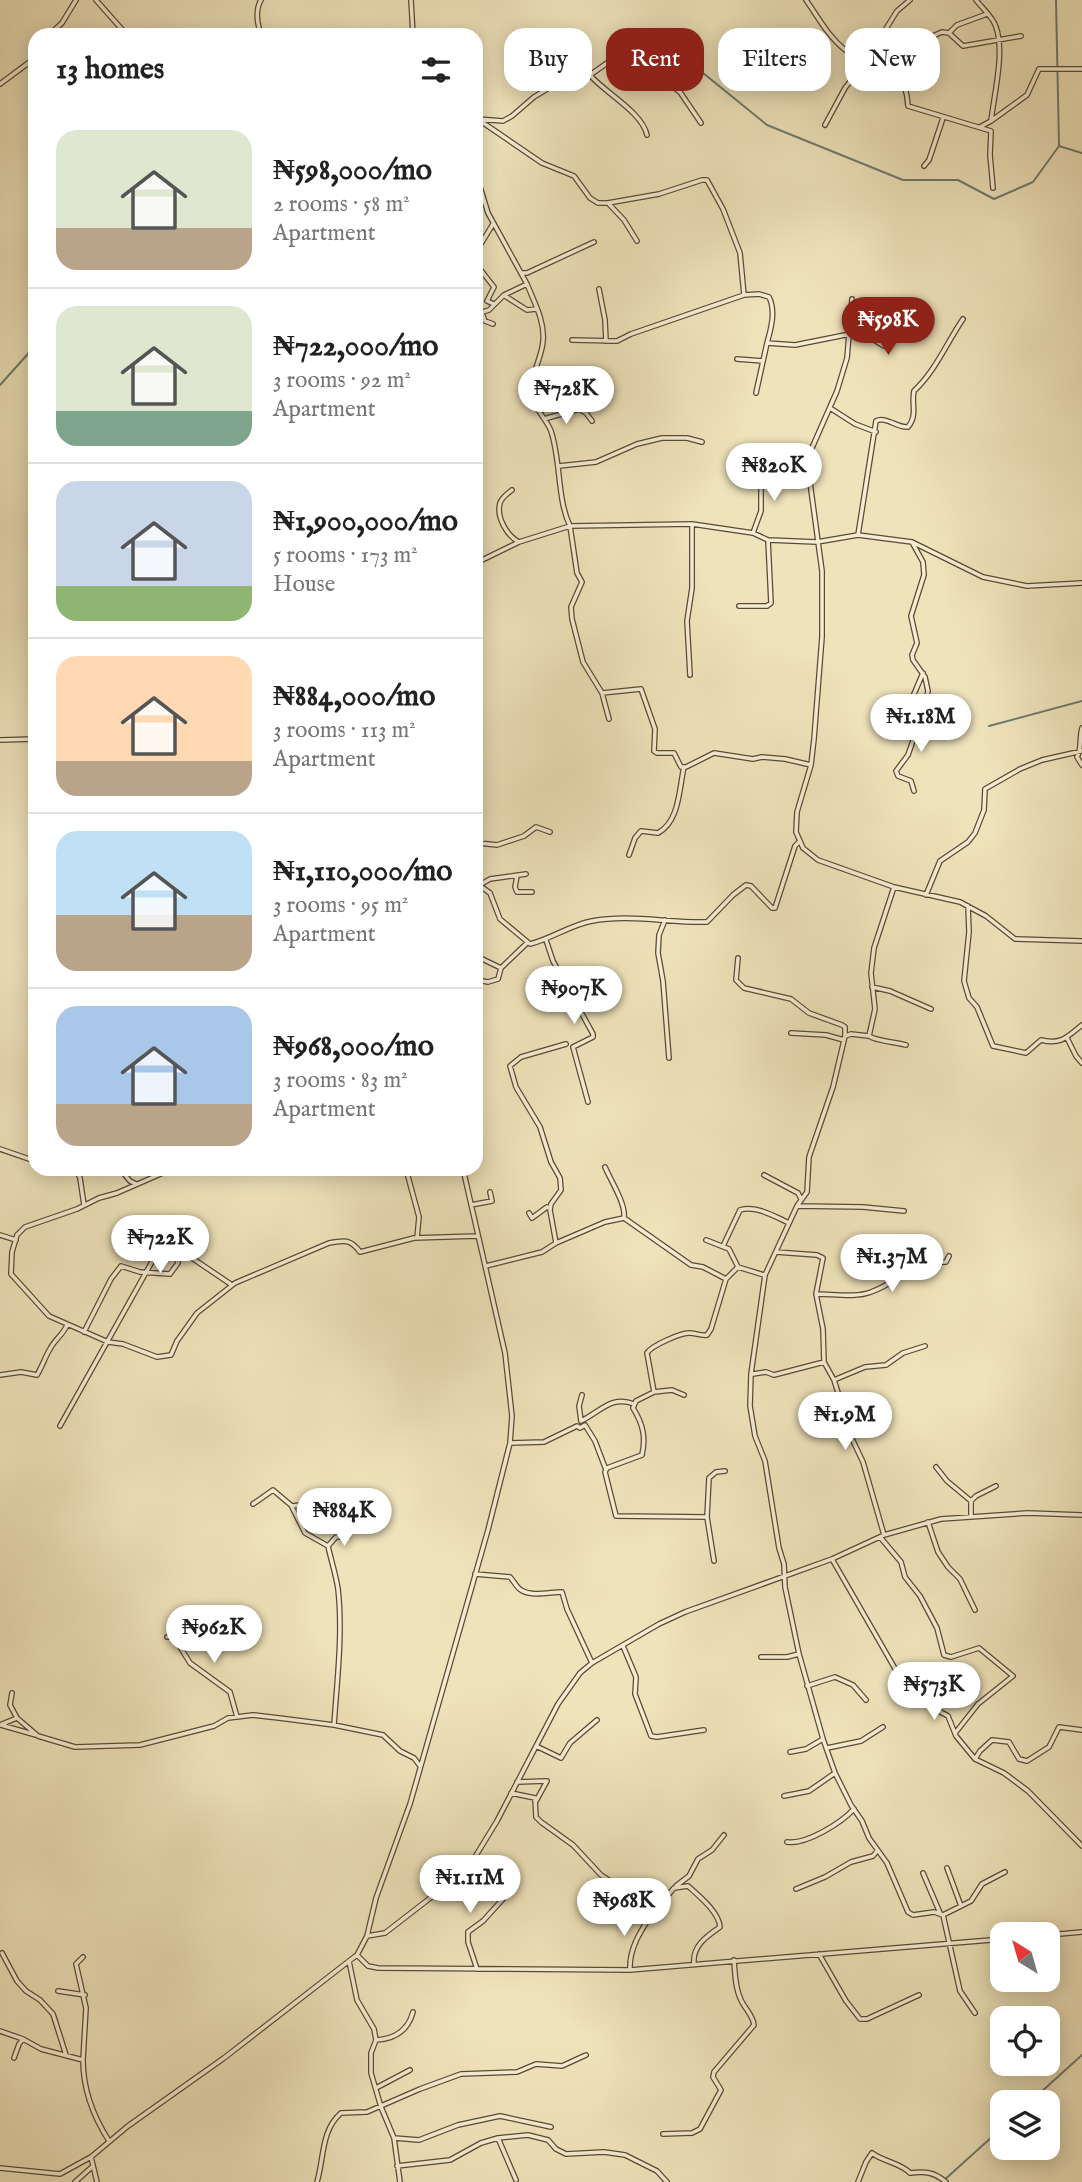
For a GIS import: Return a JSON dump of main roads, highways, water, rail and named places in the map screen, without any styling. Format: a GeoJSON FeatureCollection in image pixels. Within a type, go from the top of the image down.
{"type":"FeatureCollection","features":[{"type":"Feature","properties":{"kind":"waterway"},"geometry":{"type":"LineString","coordinates":[[1056,0],[1059,145]]}},
{"type":"Feature","properties":{"kind":"waterway"},"geometry":{"type":"LineString","coordinates":[[704,74],[767,125],[903,180],[958,180],[994,199],[1033,182],[1059,146],[1082,153]]}},
{"type":"Feature","properties":{"kind":"waterway"},"geometry":{"type":"LineString","coordinates":[[0,385],[28,354]]}},
{"type":"Feature","properties":{"kind":"waterway"},"geometry":{"type":"LineString","coordinates":[[989,726],[1082,701]]}},
{"type":"Feature","properties":{"kind":"waterway"},"geometry":{"type":"LineString","coordinates":[[1043,2090],[1082,2055]]}},
{"type":"Feature","properties":{"kind":"waterway"},"geometry":{"type":"LineString","coordinates":[[942,2182],[990,2139]]}}]}
